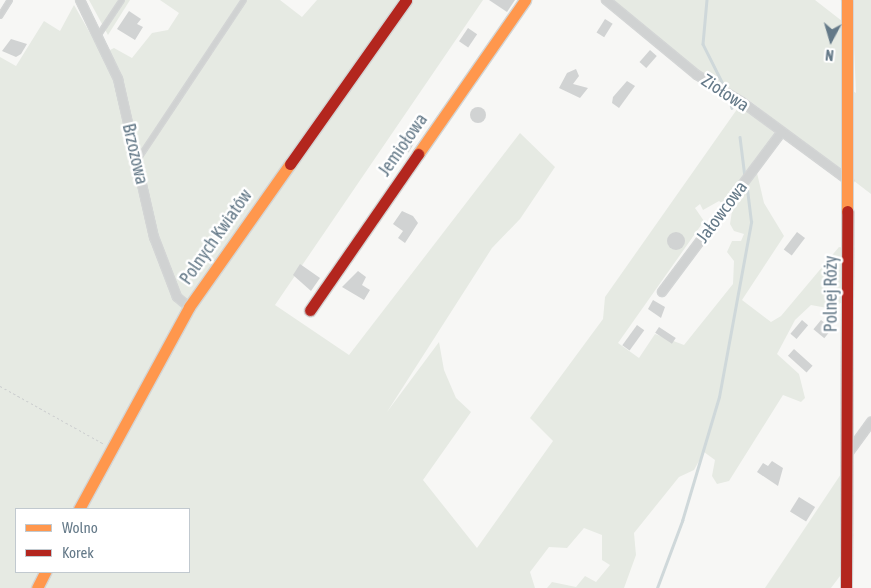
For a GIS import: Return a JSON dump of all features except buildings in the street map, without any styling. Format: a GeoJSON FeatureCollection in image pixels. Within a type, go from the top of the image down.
{"type":"FeatureCollection","features":[{"type":"Feature","properties":{"kind":"street","name":"Brzozowa"},"geometry":{"type":"LineString","coordinates":[[80,0],[118,79],[154,237],[177,297],[189,307]]}},
{"type":"Feature","properties":{"kind":"street","name":"Polnych Kwiatów"},"geometry":{"type":"LineString","coordinates":[[80,508],[189,307],[406,0]]}},
{"type":"Feature","properties":{"kind":"street","name":"Jemiołowa"},"geometry":{"type":"LineString","coordinates":[[310,310],[525,0]]}},
{"type":"Feature","properties":{"kind":"street","name":"Ziołowa"},"geometry":{"type":"LineString","coordinates":[[606,0],[697,75],[849,181]]}},
{"type":"Feature","properties":{"kind":"street","name":"Polnej Róży"},"geometry":{"type":"LineString","coordinates":[[846,588],[849,181],[847,0]]}},
{"type":"Feature","properties":{"kind":"street","name":"Jałowcowa"},"geometry":{"type":"LineString","coordinates":[[662,292],[781,133]]}},
{"type":"Feature","properties":{"kind":"street"},"geometry":{"type":"LineString","coordinates":[[847,455],[871,422]]}},
{"type":"Feature","properties":{"kind":"street"},"geometry":{"type":"LineString","coordinates":[[37,588],[45,573]]}},
{"type":"Feature","properties":{"kind":"lane"},"geometry":{"type":"LineString","coordinates":[[0,16],[10,0]]}},
{"type":"Feature","properties":{"kind":"lane"},"geometry":{"type":"LineString","coordinates":[[98,36],[122,0]]}},
{"type":"Feature","properties":{"kind":"lane"},"geometry":{"type":"LineString","coordinates":[[137,161],[244,0]]}},
{"type":"Feature","properties":{"kind":"path"},"geometry":{"type":"LineString","coordinates":[[0,386],[112,448]]}},
{"type":"Feature","properties":{"kind":"shaded area"},"geometry":{"type":"Polygon","coordinates":[[[89,0],[130,0],[108,35],[89,0]]]}},
{"type":"Feature","properties":{"kind":"shaded area"},"geometry":{"type":"Polygon","coordinates":[[[160,0],[280,0],[302,17],[317,0],[483,0],[275,305],[349,355],[520,133],[555,167],[520,219],[492,248],[387,412],[439,342],[444,370],[456,398],[471,412],[423,480],[477,548],[553,441],[530,418],[603,319],[605,297],[740,105],[776,134],[754,160],[764,203],[784,236],[742,300],[771,322],[781,316],[839,247],[845,248],[842,302],[833,309],[811,305],[795,320],[777,354],[799,374],[805,398],[801,402],[783,395],[729,481],[717,484],[712,476],[715,460],[704,452],[694,470],[679,477],[634,533],[636,555],[624,588],[547,588],[552,582],[576,587],[585,576],[596,582],[610,565],[602,560],[602,535],[584,528],[567,548],[549,547],[530,572],[535,588],[0,588],[0,57],[16,66],[44,21],[60,31],[74,5],[102,54],[114,48],[132,58],[152,33],[168,30],[179,13],[160,0]],[[719,201],[703,210],[700,204],[695,208],[704,221],[618,343],[639,358],[655,334],[684,345],[733,284],[734,261],[727,252],[732,241],[741,241],[744,234],[734,231],[730,224],[732,211],[719,201]]]}},
{"type":"Feature","properties":{"kind":"shaded area"},"geometry":{"type":"Polygon","coordinates":[[[615,0],[815,0],[842,21],[843,85],[856,93],[852,0],[871,0],[871,194],[746,98],[701,73],[613,3],[615,0]]]}},
{"type":"Feature","properties":{"kind":"shaded area"},"geometry":{"type":"Polygon","coordinates":[[[843,471],[840,576],[831,588],[765,588],[843,471]]]}},
{"type":"Feature","properties":{"kind":"waterway"},"geometry":{"type":"LineString","coordinates":[[707,0],[703,44],[725,88]]}},
{"type":"Feature","properties":{"kind":"waterway"},"geometry":{"type":"LineString","coordinates":[[730,101],[732,108]]}},
{"type":"Feature","properties":{"kind":"waterway"},"geometry":{"type":"LineString","coordinates":[[740,137],[745,177]]}},
{"type":"Feature","properties":{"kind":"waterway"},"geometry":{"type":"LineString","coordinates":[[657,588],[682,521],[719,397],[751,222],[746,184]]}},
{"type":"Feature","properties":{"kind":"traffic: slow"},"geometry":{"type":"LineString","coordinates":[[418,154],[525,0]]}},
{"type":"Feature","properties":{"kind":"traffic: slow"},"geometry":{"type":"LineString","coordinates":[[847,0],[847,211]]}},
{"type":"Feature","properties":{"kind":"traffic: slow"},"geometry":{"type":"LineString","coordinates":[[80,508],[189,307],[290,164]]}},
{"type":"Feature","properties":{"kind":"traffic: slow"},"geometry":{"type":"LineString","coordinates":[[37,588],[44,573]]}},
{"type":"Feature","properties":{"kind":"traffic: jam"},"geometry":{"type":"LineString","coordinates":[[290,164],[406,0]]}},
{"type":"Feature","properties":{"kind":"traffic: jam"},"geometry":{"type":"LineString","coordinates":[[310,310],[418,154]]}},
{"type":"Feature","properties":{"kind":"traffic: jam"},"geometry":{"type":"LineString","coordinates":[[846,588],[847,211]]}}]}
